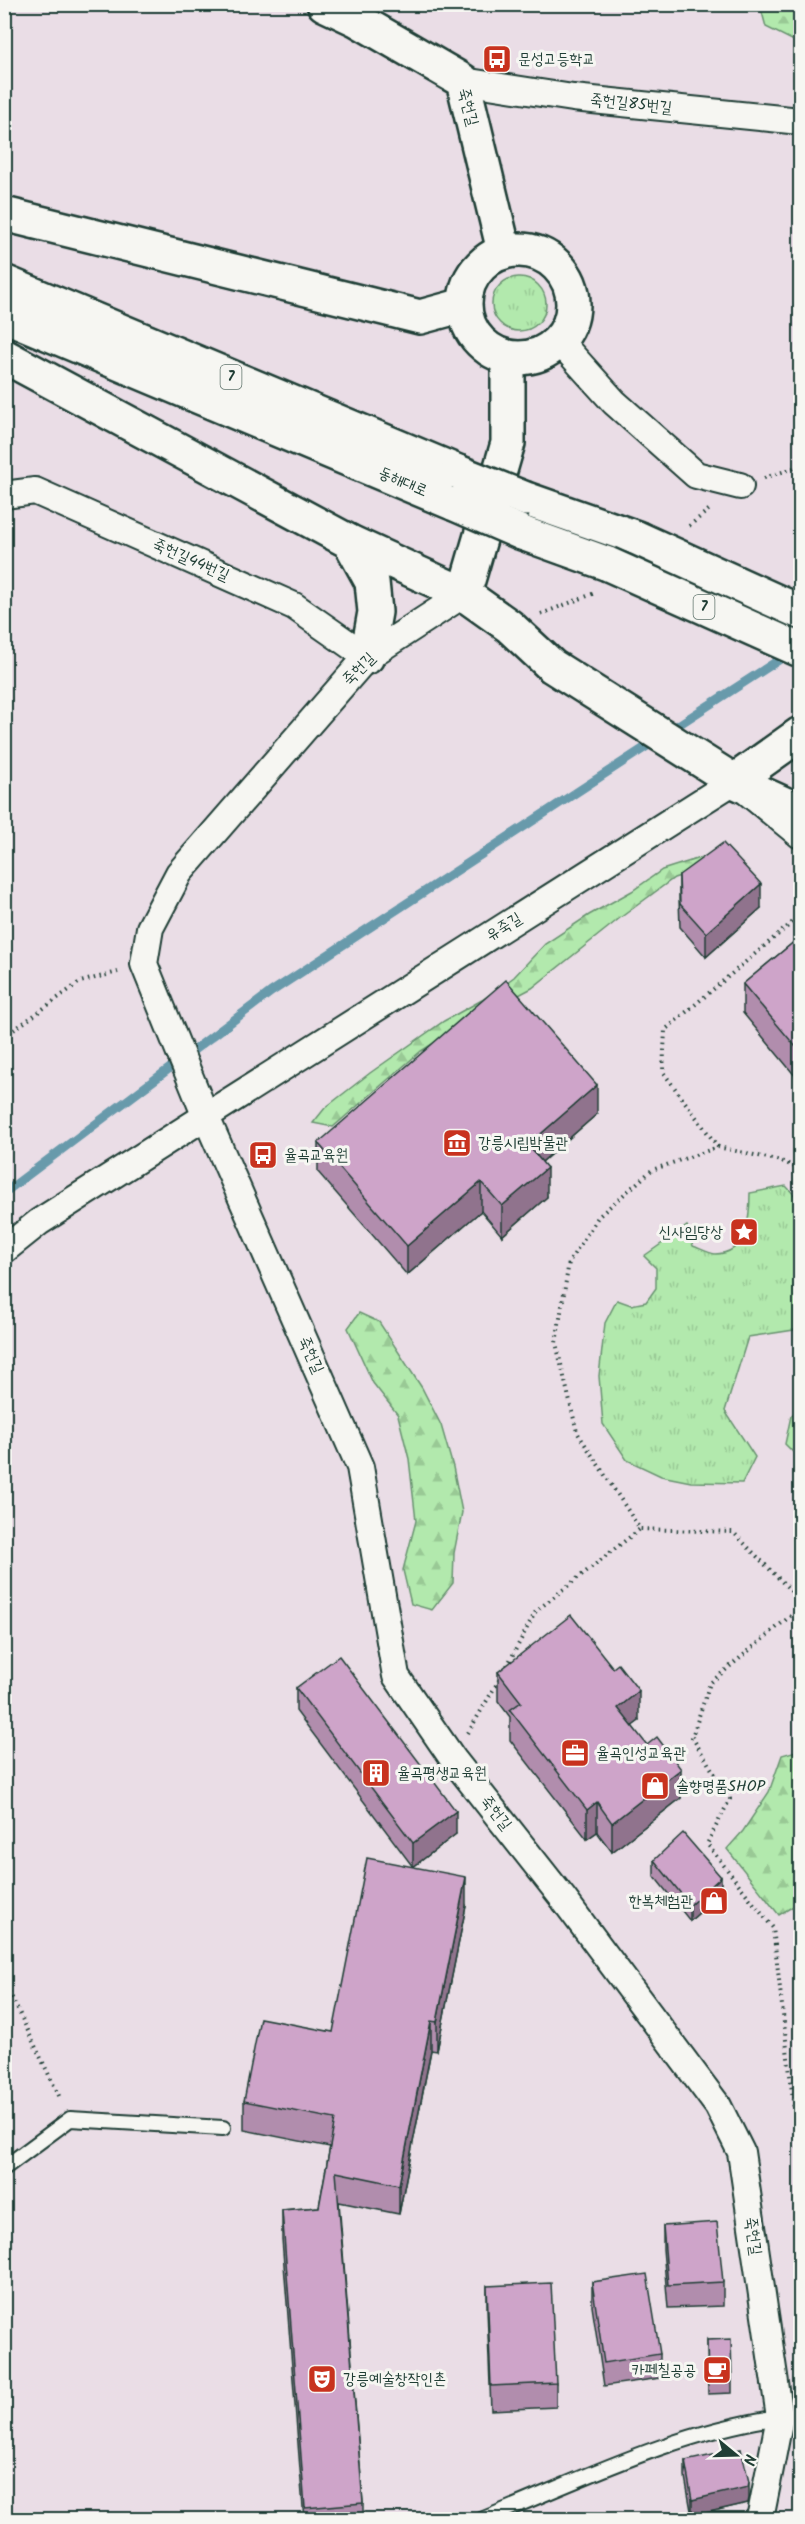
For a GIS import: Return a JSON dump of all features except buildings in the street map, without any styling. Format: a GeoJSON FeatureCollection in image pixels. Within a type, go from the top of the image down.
{"type":"FeatureCollection","features":[{"type":"Feature","properties":{"kind":"main road","name":"죽헌길"},"geometry":{"type":"LineString","coordinates":[[324,4],[463,81],[504,251]]}},
{"type":"Feature","properties":{"kind":"main road"},"geometry":{"type":"LineString","coordinates":[[4,214],[420,317],[464,305]]}},
{"type":"Feature","properties":{"kind":"main road"},"geometry":{"type":"LineString","coordinates":[[521,249],[538,253],[554,261],[565,274],[572,291],[573,308],[569,325],[559,341],[544,352],[527,358],[508,358],[491,351],[477,339],[468,324],[464,305],[466,287],[475,270],[488,258],[504,251],[521,249]]}},
{"type":"Feature","properties":{"kind":"main road","name":"동해대로"},"geometry":{"type":"LineString","coordinates":[[4,282],[458,472],[526,499],[637,538],[801,612]]}},
{"type":"Feature","properties":{"kind":"main road","name":"동해대로"},"geometry":{"type":"LineString","coordinates":[[4,315],[522,532],[608,564],[801,650]]}},
{"type":"Feature","properties":{"kind":"main road"},"geometry":{"type":"LineString","coordinates":[[4,356],[351,542],[464,594],[509,626],[552,666],[734,781],[801,811]]}},
{"type":"Feature","properties":{"kind":"main road"},"geometry":{"type":"LineString","coordinates":[[464,594],[508,443],[508,358]]}},
{"type":"Feature","properties":{"kind":"main road"},"geometry":{"type":"LineString","coordinates":[[351,542],[372,582],[375,612],[367,657]]}},
{"type":"Feature","properties":{"kind":"main road","name":"유죽길"},"geometry":{"type":"LineString","coordinates":[[734,781],[801,734]]}},
{"type":"Feature","properties":{"kind":"street","name":"죽헌길85번길"},"geometry":{"type":"LineString","coordinates":[[463,81],[573,98],[801,121]]}},
{"type":"Feature","properties":{"kind":"street"},"geometry":{"type":"LineString","coordinates":[[559,341],[614,402],[696,475],[740,486]]}},
{"type":"Feature","properties":{"kind":"street","name":"죽헌길44번길"},"geometry":{"type":"LineString","coordinates":[[4,495],[35,491],[294,606],[367,657]]}},
{"type":"Feature","properties":{"kind":"street","name":"죽헌길"},"geometry":{"type":"LineString","coordinates":[[464,594],[367,657],[178,873],[150,928],[144,964],[206,1117],[360,1467],[396,1676],[453,1758],[562,1897],[718,2106],[741,2152],[790,2417],[762,2514],[758,2520]]}},
{"type":"Feature","properties":{"kind":"street"},"geometry":{"type":"LineString","coordinates":[[734,781],[801,835]]}},
{"type":"Feature","properties":{"kind":"street","name":"유죽길"},"geometry":{"type":"LineString","coordinates":[[4,1250],[39,1222],[734,781]]}},
{"type":"Feature","properties":{"kind":"lane"},"geometry":{"type":"LineString","coordinates":[[4,2168],[70,2119],[223,2128]]}},
{"type":"Feature","properties":{"kind":"lane"},"geometry":{"type":"LineString","coordinates":[[481,2520],[670,2443],[754,2420],[790,2417]]}},
{"type":"Feature","properties":{"kind":"path"},"geometry":{"type":"LineString","coordinates":[[718,1147],[663,1072],[665,1030],[801,916]]}},
{"type":"Feature","properties":{"kind":"path"},"geometry":{"type":"LineString","coordinates":[[4,1037],[80,982],[144,964]]}},
{"type":"Feature","properties":{"kind":"path"},"geometry":{"type":"LineString","coordinates":[[640,1530],[577,1432],[556,1343],[569,1262],[598,1217],[652,1170],[718,1147],[781,1161],[801,1169]]}},
{"type":"Feature","properties":{"kind":"path"},"geometry":{"type":"LineString","coordinates":[[506,1667],[536,1611],[640,1530],[733,1532],[801,1600]]}},
{"type":"Feature","properties":{"kind":"path"},"geometry":{"type":"LineString","coordinates":[[801,1608],[710,1683],[692,1737],[730,1799],[707,1844],[773,1928],[801,2161]]}},
{"type":"Feature","properties":{"kind":"path"},"geometry":{"type":"LineString","coordinates":[[453,1758],[501,1676]]}},
{"type":"Feature","properties":{"kind":"path"},"geometry":{"type":"LineString","coordinates":[[4,1981],[70,2119]]}},
{"type":"Feature","properties":{"kind":"green space"},"geometry":{"type":"Polygon","coordinates":[[[760,5],[800,5],[800,44],[766,27],[760,5]]]}},
{"type":"Feature","properties":{"kind":"green space"},"geometry":{"type":"Polygon","coordinates":[[[514,277],[524,277],[534,281],[542,289],[546,304],[542,319],[534,327],[524,331],[514,331],[504,327],[496,319],[492,309],[492,299],[496,289],[504,281],[514,277]]]}},
{"type":"Feature","properties":{"kind":"green space"},"geometry":{"type":"Polygon","coordinates":[[[712,854],[719,863],[674,878],[532,988],[462,1025],[421,1051],[333,1127],[313,1123],[325,1108],[370,1073],[444,1021],[482,1000],[514,977],[545,944],[662,870],[712,854]]]}},
{"type":"Feature","properties":{"kind":"green space"},"geometry":{"type":"Polygon","coordinates":[[[786,1186],[800,1201],[800,1329],[748,1337],[725,1411],[755,1457],[742,1483],[691,1482],[661,1476],[627,1460],[603,1424],[599,1376],[605,1323],[617,1300],[631,1305],[646,1302],[656,1288],[656,1268],[644,1256],[687,1226],[693,1246],[715,1254],[734,1248],[740,1241],[747,1223],[750,1193],[786,1186]]]}},
{"type":"Feature","properties":{"kind":"green space"},"geometry":{"type":"Polygon","coordinates":[[[359,1313],[379,1322],[422,1388],[441,1425],[453,1467],[462,1512],[454,1553],[453,1583],[432,1610],[411,1604],[403,1570],[416,1521],[409,1459],[398,1415],[373,1383],[348,1328],[359,1313]]]}},
{"type":"Feature","properties":{"kind":"green space"},"geometry":{"type":"Polygon","coordinates":[[[800,1408],[800,1459],[785,1444],[791,1416],[800,1408]]]}},
{"type":"Feature","properties":{"kind":"green space"},"geometry":{"type":"Polygon","coordinates":[[[796,1751],[800,1756],[800,1902],[779,1915],[727,1849],[743,1831],[769,1792],[782,1755],[796,1751]]]}},
{"type":"Feature","properties":{"kind":"waterway"},"geometry":{"type":"LineString","coordinates":[[669,731],[788,654]]}},
{"type":"Feature","properties":{"kind":"waterway"},"geometry":{"type":"LineString","coordinates":[[4,1193],[271,992],[658,739]]}},
{"type":"Feature","properties":{"kind":"place","name":"문성고등학교"},"geometry":{"type":"Point","coordinates":[497,59]}},
{"type":"Feature","properties":{"kind":"place","name":"강릉시립박물관"},"geometry":{"type":"Point","coordinates":[457,1143]}},
{"type":"Feature","properties":{"kind":"place","name":"율곡교육원"},"geometry":{"type":"Point","coordinates":[263,1155]}},
{"type":"Feature","properties":{"kind":"place","name":"신사임당상"},"geometry":{"type":"Point","coordinates":[744,1232]}},
{"type":"Feature","properties":{"kind":"place","name":"율곡인성교육관"},"geometry":{"type":"Point","coordinates":[575,1753]}},
{"type":"Feature","properties":{"kind":"place","name":"율곡평생교육원"},"geometry":{"type":"Point","coordinates":[376,1773]}},
{"type":"Feature","properties":{"kind":"place","name":"솔향명품SHOP"},"geometry":{"type":"Point","coordinates":[655,1786]}},
{"type":"Feature","properties":{"kind":"place","name":"한복체험관"},"geometry":{"type":"Point","coordinates":[714,1901]}},
{"type":"Feature","properties":{"kind":"place","name":"카페칠공공"},"geometry":{"type":"Point","coordinates":[717,2370]}},
{"type":"Feature","properties":{"kind":"place","name":"강릉예술창작인촌"},"geometry":{"type":"Point","coordinates":[322,2379]}}]}
